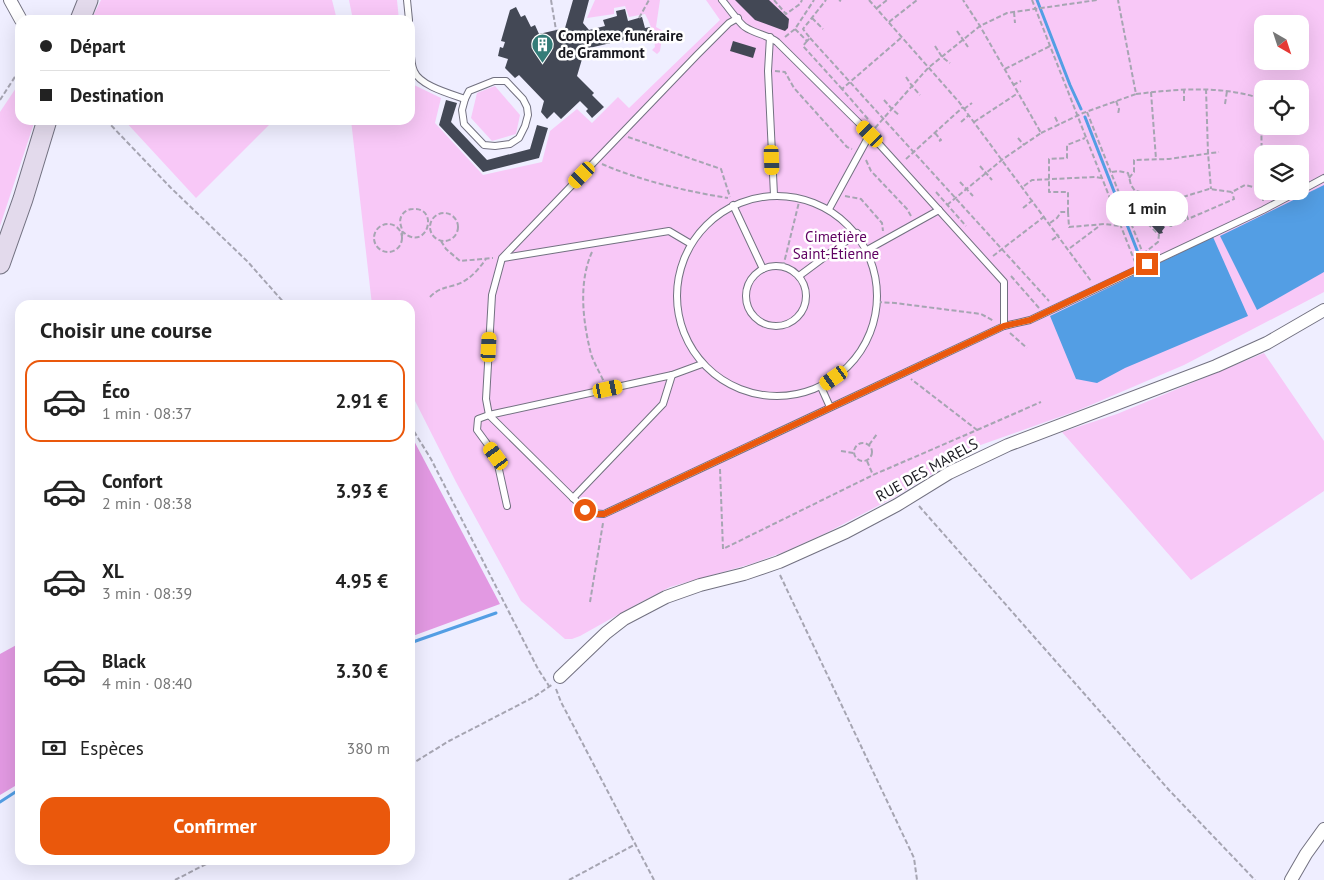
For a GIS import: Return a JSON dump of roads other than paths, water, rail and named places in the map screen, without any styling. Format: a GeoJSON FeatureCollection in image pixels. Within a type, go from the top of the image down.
{"type":"FeatureCollection","features":[{"type":"Feature","properties":{"kind":"street"},"geometry":{"type":"LineString","coordinates":[[10,0],[18,15]]}},
{"type":"Feature","properties":{"kind":"street"},"geometry":{"type":"LineString","coordinates":[[82,15],[88,0]]}},
{"type":"Feature","properties":{"kind":"street"},"geometry":{"type":"LineString","coordinates":[[0,264],[23,199],[45,125]]}},
{"type":"Feature","properties":{"kind":"street","name":"RUE DES MARELS"},"geometry":{"type":"LineString","coordinates":[[560,677],[606,632],[624,619],[666,597],[700,584],[744,574],[776,563],[846,532],[911,497],[949,473],[1008,445],[1216,366],[1267,343],[1324,310]]}},
{"type":"Feature","properties":{"kind":"street"},"geometry":{"type":"LineString","coordinates":[[1291,880],[1306,854],[1324,830]]}},
{"type":"Feature","properties":{"kind":"lane"},"geometry":{"type":"LineString","coordinates":[[408,0],[409,15]]}},
{"type":"Feature","properties":{"kind":"lane"},"geometry":{"type":"LineString","coordinates":[[722,0],[745,27],[778,42],[870,134],[1004,282],[1004,326]]}},
{"type":"Feature","properties":{"kind":"lane"},"geometry":{"type":"LineString","coordinates":[[738,18],[730,23],[697,55],[502,258],[492,296],[486,399],[489,415],[585,510],[594,514],[604,514],[1004,326],[1030,320],[1282,200]]}},
{"type":"Feature","properties":{"kind":"lane"},"geometry":{"type":"LineString","coordinates":[[770,37],[768,71],[774,195]]}},
{"type":"Feature","properties":{"kind":"lane"},"geometry":{"type":"LineString","coordinates":[[415,74],[426,84],[464,99]]}},
{"type":"Feature","properties":{"kind":"lane"},"geometry":{"type":"LineString","coordinates":[[494,81],[506,81],[523,98],[527,107],[525,126],[519,138],[510,144],[495,146],[484,144],[464,124],[462,110],[464,99],[469,91],[478,86],[494,81]]}},
{"type":"Feature","properties":{"kind":"lane"},"geometry":{"type":"LineString","coordinates":[[830,210],[870,134]]}},
{"type":"Feature","properties":{"kind":"lane"},"geometry":{"type":"LineString","coordinates":[[1309,186],[1324,178]]}},
{"type":"Feature","properties":{"kind":"lane"},"geometry":{"type":"LineString","coordinates":[[774,195],[800,198],[830,210],[846,222],[857,233],[867,250],[877,280],[877,312],[866,343],[847,368],[821,387],[790,396],[758,395],[728,384],[702,364],[685,337],[677,306],[679,274],[691,244],[709,222],[733,205],[753,198],[774,195]]}},
{"type":"Feature","properties":{"kind":"lane"},"geometry":{"type":"LineString","coordinates":[[733,205],[763,269]]}},
{"type":"Feature","properties":{"kind":"lane"},"geometry":{"type":"LineString","coordinates":[[867,250],[939,210]]}},
{"type":"Feature","properties":{"kind":"lane"},"geometry":{"type":"LineString","coordinates":[[502,258],[669,231],[691,244]]}},
{"type":"Feature","properties":{"kind":"lane"},"geometry":{"type":"LineString","coordinates":[[799,276],[857,233]]}},
{"type":"Feature","properties":{"kind":"lane"},"geometry":{"type":"LineString","coordinates":[[776,266],[783,267],[799,276],[804,284],[806,292],[804,308],[800,315],[786,325],[769,326],[761,323],[749,312],[746,304],[747,287],[750,280],[763,269],[776,266]]}},
{"type":"Feature","properties":{"kind":"lane"},"geometry":{"type":"LineString","coordinates":[[507,506],[496,456],[477,430],[478,419],[489,415],[672,376],[702,364]]}},
{"type":"Feature","properties":{"kind":"lane"},"geometry":{"type":"LineString","coordinates":[[573,498],[663,404],[672,376]]}},
{"type":"Feature","properties":{"kind":"lane"},"geometry":{"type":"LineString","coordinates":[[821,387],[830,407]]}},
{"type":"Feature","properties":{"kind":"water"},"geometry":{"type":"Polygon","coordinates":[[[1324,185],[1324,272],[1257,310],[1220,236],[1293,200],[1309,200],[1309,192],[1324,185]]]}},
{"type":"Feature","properties":{"kind":"water"},"geometry":{"type":"Polygon","coordinates":[[[1213,237],[1248,316],[1125,368],[1097,383],[1076,379],[1050,316],[1213,237]]]}},
{"type":"Feature","properties":{"kind":"waterway"},"geometry":{"type":"LineString","coordinates":[[1037,0],[1081,109]]}},
{"type":"Feature","properties":{"kind":"waterway"},"geometry":{"type":"LineString","coordinates":[[1085,117],[1142,263]]}},
{"type":"Feature","properties":{"kind":"waterway"},"geometry":{"type":"LineString","coordinates":[[415,641],[496,613]]}},
{"type":"Feature","properties":{"kind":"waterway"},"geometry":{"type":"LineString","coordinates":[[0,802],[15,792]]}},
{"type":"Feature","properties":{"kind":"place","name":"Complexe funéraire de Grammont"},"geometry":{"type":"Point","coordinates":[542,64]}},
{"type":"Feature","properties":{"kind":"park label","name":"Cimetière Saint-Étienne"},"geometry":{"type":"Point","coordinates":[836,246]}}]}
